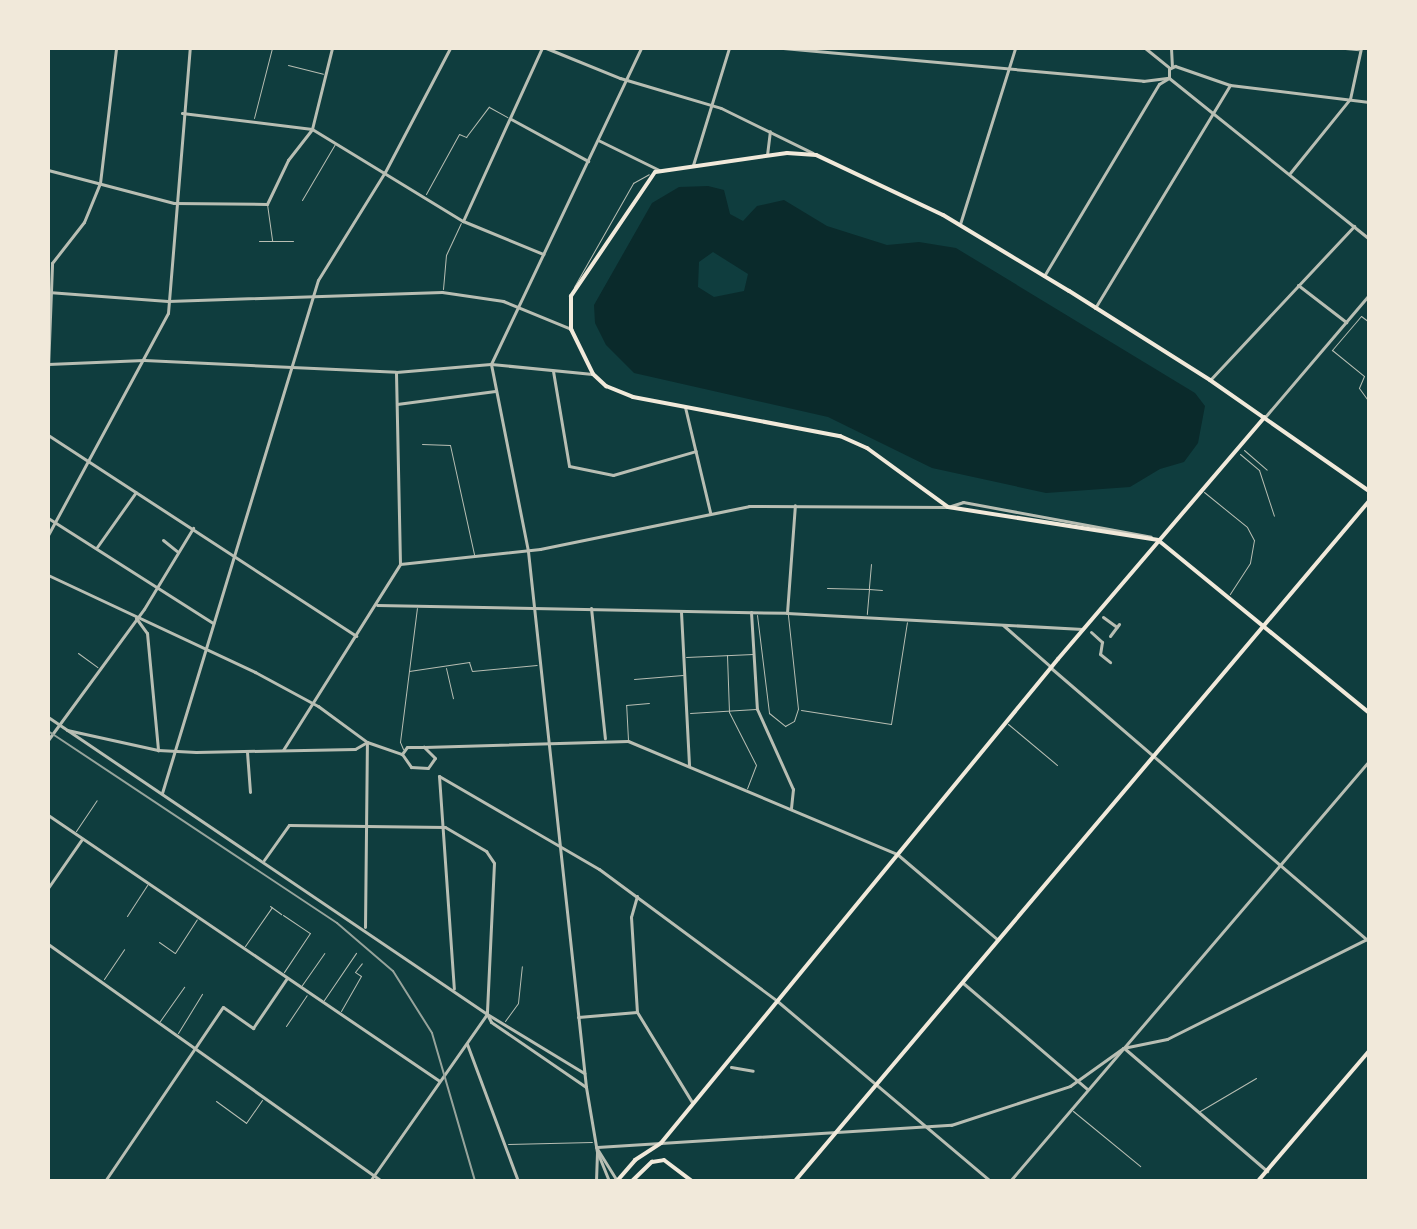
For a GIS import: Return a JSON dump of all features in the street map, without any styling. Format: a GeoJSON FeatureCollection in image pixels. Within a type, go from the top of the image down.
{"type":"FeatureCollection","features":[{"type":"Feature","properties":{"kind":"main road"},"geometry":{"type":"LineString","coordinates":[[1369,491],[1210,380],[1044,276],[959,225],[816,155],[766,156],[660,170],[652,174],[593,267],[574,287],[571,329],[593,374],[623,394],[849,440],[948,507],[1158,540],[1230,594],[1369,713]]}},
{"type":"Feature","properties":{"kind":"main road"},"geometry":{"type":"LineString","coordinates":[[617,1181],[635,1160],[661,1143],[1083,629],[1265,417]]}},
{"type":"Feature","properties":{"kind":"main road"},"geometry":{"type":"LineString","coordinates":[[795,1181],[1369,501]]}},
{"type":"Feature","properties":{"kind":"main road"},"geometry":{"type":"LineString","coordinates":[[1258,1181],[1368,1055]]}},
{"type":"Feature","properties":{"kind":"main road"},"geometry":{"type":"LineString","coordinates":[[632,1181],[652,1162],[668,1161],[692,1181]]}},
{"type":"Feature","properties":{"kind":"street"},"geometry":{"type":"LineString","coordinates":[[116,48],[100,183],[84,222],[52,263],[48,292],[49,366],[144,360],[396,372],[491,364],[593,374]]}},
{"type":"Feature","properties":{"kind":"street"},"geometry":{"type":"LineString","coordinates":[[48,535],[91,462],[168,313],[174,203],[190,48]]}},
{"type":"Feature","properties":{"kind":"street"},"geometry":{"type":"LineString","coordinates":[[48,170],[100,183],[123,193],[174,203],[267,204],[288,160],[312,129],[332,48]]}},
{"type":"Feature","properties":{"kind":"street"},"geometry":{"type":"LineString","coordinates":[[162,793],[237,557],[323,267],[385,172],[449,50],[441,48]]}},
{"type":"Feature","properties":{"kind":"street"},"geometry":{"type":"LineString","coordinates":[[463,221],[544,48],[626,80],[708,105],[770,131],[816,155]]}},
{"type":"Feature","properties":{"kind":"street"},"geometry":{"type":"LineString","coordinates":[[596,1181],[596,1147],[584,1073],[528,551],[491,364],[641,48]]}},
{"type":"Feature","properties":{"kind":"street"},"geometry":{"type":"LineString","coordinates":[[693,165],[708,105],[729,48]]}},
{"type":"Feature","properties":{"kind":"street"},"geometry":{"type":"LineString","coordinates":[[783,48],[1009,66],[1143,81],[1169,78],[1215,111],[1369,239]]}},
{"type":"Feature","properties":{"kind":"street"},"geometry":{"type":"LineString","coordinates":[[959,225],[1015,48]]}},
{"type":"Feature","properties":{"kind":"street"},"geometry":{"type":"LineString","coordinates":[[1145,48],[1171,67],[1230,85],[1369,102]]}},
{"type":"Feature","properties":{"kind":"street"},"geometry":{"type":"LineString","coordinates":[[1044,276],[1159,84],[1169,78],[1171,48]]}},
{"type":"Feature","properties":{"kind":"street"},"geometry":{"type":"LineString","coordinates":[[1290,173],[1350,99],[1361,49]]}},
{"type":"Feature","properties":{"kind":"street"},"geometry":{"type":"LineString","coordinates":[[1175,80],[1181,69]]}},
{"type":"Feature","properties":{"kind":"street"},"geometry":{"type":"LineString","coordinates":[[1095,308],[1230,85]]}},
{"type":"Feature","properties":{"kind":"street"},"geometry":{"type":"LineString","coordinates":[[182,113],[312,129],[463,221],[543,254]]}},
{"type":"Feature","properties":{"kind":"street"},"geometry":{"type":"LineString","coordinates":[[511,119],[588,161]]}},
{"type":"Feature","properties":{"kind":"street"},"geometry":{"type":"LineString","coordinates":[[766,156],[770,131]]}},
{"type":"Feature","properties":{"kind":"street"},"geometry":{"type":"LineString","coordinates":[[598,140],[660,170]]}},
{"type":"Feature","properties":{"kind":"street"},"geometry":{"type":"LineString","coordinates":[[1210,380],[1354,226]]}},
{"type":"Feature","properties":{"kind":"street"},"geometry":{"type":"LineString","coordinates":[[1298,285],[1346,323]]}},
{"type":"Feature","properties":{"kind":"street"},"geometry":{"type":"LineString","coordinates":[[48,292],[168,301],[316,293],[442,292],[518,306],[571,329]]}},
{"type":"Feature","properties":{"kind":"street"},"geometry":{"type":"LineString","coordinates":[[1265,417],[1369,295]]}},
{"type":"Feature","properties":{"kind":"street"},"geometry":{"type":"LineString","coordinates":[[553,371],[569,466],[613,475],[696,451]]}},
{"type":"Feature","properties":{"kind":"street"},"geometry":{"type":"LineString","coordinates":[[283,750],[400,564],[396,372]]}},
{"type":"Feature","properties":{"kind":"street"},"geometry":{"type":"LineString","coordinates":[[397,404],[495,391]]}},
{"type":"Feature","properties":{"kind":"street"},"geometry":{"type":"LineString","coordinates":[[685,407],[710,512]]}},
{"type":"Feature","properties":{"kind":"street"},"geometry":{"type":"LineString","coordinates":[[48,435],[356,636]]}},
{"type":"Feature","properties":{"kind":"street"},"geometry":{"type":"LineString","coordinates":[[97,547],[136,492]]}},
{"type":"Feature","properties":{"kind":"street"},"geometry":{"type":"LineString","coordinates":[[400,564],[528,551],[710,512],[795,505],[948,507],[963,502],[1138,531],[1158,540]]}},
{"type":"Feature","properties":{"kind":"street"},"geometry":{"type":"LineString","coordinates":[[787,613],[795,505]]}},
{"type":"Feature","properties":{"kind":"street"},"geometry":{"type":"LineString","coordinates":[[48,518],[57,520],[215,624]]}},
{"type":"Feature","properties":{"kind":"street"},"geometry":{"type":"LineString","coordinates":[[48,740],[158,587],[193,528]]}},
{"type":"Feature","properties":{"kind":"street"},"geometry":{"type":"LineString","coordinates":[[163,540],[178,552]]}},
{"type":"Feature","properties":{"kind":"street"},"geometry":{"type":"LineString","coordinates":[[48,575],[207,649],[311,702],[367,742],[402,752],[424,747],[605,738],[628,741],[897,854],[997,939]]}},
{"type":"Feature","properties":{"kind":"street"},"geometry":{"type":"LineString","coordinates":[[377,605],[787,613],[1083,629]]}},
{"type":"Feature","properties":{"kind":"street"},"geometry":{"type":"LineString","coordinates":[[591,608],[605,738]]}},
{"type":"Feature","properties":{"kind":"street"},"geometry":{"type":"LineString","coordinates":[[681,612],[689,766]]}},
{"type":"Feature","properties":{"kind":"street"},"geometry":{"type":"LineString","coordinates":[[751,612],[757,709],[793,789],[791,809]]}},
{"type":"Feature","properties":{"kind":"street"},"geometry":{"type":"LineString","coordinates":[[1103,617],[1118,626],[1110,636]]}},
{"type":"Feature","properties":{"kind":"street"},"geometry":{"type":"LineString","coordinates":[[136,618],[147,633],[158,750]]}},
{"type":"Feature","properties":{"kind":"street"},"geometry":{"type":"LineString","coordinates":[[596,1147],[951,1125],[1077,1081],[1123,1048],[1167,1039],[1368,940],[1003,625]]}},
{"type":"Feature","properties":{"kind":"street"},"geometry":{"type":"LineString","coordinates":[[1091,632],[1102,642],[1100,654],[1110,662]]}},
{"type":"Feature","properties":{"kind":"street"},"geometry":{"type":"LineString","coordinates":[[48,717],[365,927],[487,1014],[505,1021],[584,1073]]}},
{"type":"Feature","properties":{"kind":"street"},"geometry":{"type":"LineString","coordinates":[[67,730],[174,751],[355,749],[367,742]]}},
{"type":"Feature","properties":{"kind":"street"},"geometry":{"type":"LineString","coordinates":[[365,927],[367,742]]}},
{"type":"Feature","properties":{"kind":"street"},"geometry":{"type":"LineString","coordinates":[[402,752],[406,765],[428,768],[434,753],[424,747]]}},
{"type":"Feature","properties":{"kind":"street"},"geometry":{"type":"LineString","coordinates":[[247,752],[250,792]]}},
{"type":"Feature","properties":{"kind":"street"},"geometry":{"type":"LineString","coordinates":[[1010,1181],[1369,761]]}},
{"type":"Feature","properties":{"kind":"street"},"geometry":{"type":"LineString","coordinates":[[454,988],[439,776],[561,846],[637,896],[776,1000],[930,1127],[990,1181]]}},
{"type":"Feature","properties":{"kind":"street"},"geometry":{"type":"LineString","coordinates":[[48,815],[439,1081]]}},
{"type":"Feature","properties":{"kind":"street"},"geometry":{"type":"LineString","coordinates":[[264,860],[287,826],[445,827],[486,851],[494,863],[487,1014],[491,1022],[586,1087]]}},
{"type":"Feature","properties":{"kind":"street"},"geometry":{"type":"LineString","coordinates":[[48,888],[83,838]]}},
{"type":"Feature","properties":{"kind":"street"},"geometry":{"type":"LineString","coordinates":[[637,896],[631,917],[637,1012],[692,1102]]}},
{"type":"Feature","properties":{"kind":"street"},"geometry":{"type":"LineString","coordinates":[[48,944],[178,1033],[195,1049],[382,1181]]}},
{"type":"Feature","properties":{"kind":"street"},"geometry":{"type":"LineString","coordinates":[[105,1181],[223,1007],[253,1028],[287,978]]}},
{"type":"Feature","properties":{"kind":"street"},"geometry":{"type":"LineString","coordinates":[[963,983],[1087,1089]]}},
{"type":"Feature","properties":{"kind":"street"},"geometry":{"type":"LineString","coordinates":[[578,1017],[637,1012]]}},
{"type":"Feature","properties":{"kind":"street"},"geometry":{"type":"LineString","coordinates":[[370,1181],[487,1014]]}},
{"type":"Feature","properties":{"kind":"street"},"geometry":{"type":"LineString","coordinates":[[467,1044],[508,1144],[518,1181]]}},
{"type":"Feature","properties":{"kind":"street"},"geometry":{"type":"LineString","coordinates":[[1123,1048],[1267,1171]]}},
{"type":"Feature","properties":{"kind":"street"},"geometry":{"type":"LineString","coordinates":[[731,1067],[753,1071]]}},
{"type":"Feature","properties":{"kind":"street"},"geometry":{"type":"LineString","coordinates":[[596,1147],[617,1181]]}},
{"type":"Feature","properties":{"kind":"street"},"geometry":{"type":"LineString","coordinates":[[596,1147],[609,1181]]}},
{"type":"Feature","properties":{"kind":"street"},"geometry":{"type":"LineString","coordinates":[[639,1181],[641,1171]]}},
{"type":"Feature","properties":{"kind":"lane"},"geometry":{"type":"LineString","coordinates":[[254,121],[272,48]]}},
{"type":"Feature","properties":{"kind":"lane"},"geometry":{"type":"LineString","coordinates":[[1334,48],[1361,49]]}},
{"type":"Feature","properties":{"kind":"lane"},"geometry":{"type":"LineString","coordinates":[[288,65],[326,74]]}},
{"type":"Feature","properties":{"kind":"lane"},"geometry":{"type":"LineString","coordinates":[[424,196],[459,134],[466,137],[489,107],[511,119]]}},
{"type":"Feature","properties":{"kind":"lane"},"geometry":{"type":"LineString","coordinates":[[302,200],[336,144]]}},
{"type":"Feature","properties":{"kind":"lane"},"geometry":{"type":"LineString","coordinates":[[574,287],[633,183],[652,174]]}},
{"type":"Feature","properties":{"kind":"lane"},"geometry":{"type":"LineString","coordinates":[[267,204],[272,241]]}},
{"type":"Feature","properties":{"kind":"lane"},"geometry":{"type":"LineString","coordinates":[[442,292],[446,255],[463,221]]}},
{"type":"Feature","properties":{"kind":"lane"},"geometry":{"type":"LineString","coordinates":[[259,241],[293,241]]}},
{"type":"Feature","properties":{"kind":"lane"},"geometry":{"type":"LineString","coordinates":[[1369,322],[1361,316],[1332,350],[1364,376],[1359,388],[1369,402]]}},
{"type":"Feature","properties":{"kind":"lane"},"geometry":{"type":"LineString","coordinates":[[422,444],[450,445],[475,557]]}},
{"type":"Feature","properties":{"kind":"lane"},"geometry":{"type":"LineString","coordinates":[[1244,450],[1267,470]]}},
{"type":"Feature","properties":{"kind":"lane"},"geometry":{"type":"LineString","coordinates":[[1240,454],[1259,470],[1274,516]]}},
{"type":"Feature","properties":{"kind":"lane"},"geometry":{"type":"LineString","coordinates":[[1202,490],[1247,527],[1248,538],[1254,540],[1250,563],[1230,594]]}},
{"type":"Feature","properties":{"kind":"lane"},"geometry":{"type":"LineString","coordinates":[[867,617],[871,564]]}},
{"type":"Feature","properties":{"kind":"lane"},"geometry":{"type":"LineString","coordinates":[[827,588],[882,590]]}},
{"type":"Feature","properties":{"kind":"lane"},"geometry":{"type":"LineString","coordinates":[[402,752],[400,742],[417,606]]}},
{"type":"Feature","properties":{"kind":"lane"},"geometry":{"type":"LineString","coordinates":[[757,612],[771,718],[789,725],[798,709],[787,613]]}},
{"type":"Feature","properties":{"kind":"lane"},"geometry":{"type":"LineString","coordinates":[[798,709],[891,724],[908,619]]}},
{"type":"Feature","properties":{"kind":"lane"},"geometry":{"type":"LineString","coordinates":[[78,653],[99,669]]}},
{"type":"Feature","properties":{"kind":"lane"},"geometry":{"type":"LineString","coordinates":[[684,657],[754,654]]}},
{"type":"Feature","properties":{"kind":"lane"},"geometry":{"type":"LineString","coordinates":[[727,655],[729,712],[756,765],[746,790]]}},
{"type":"Feature","properties":{"kind":"lane"},"geometry":{"type":"LineString","coordinates":[[409,671],[469,662],[472,671],[539,665]]}},
{"type":"Feature","properties":{"kind":"lane"},"geometry":{"type":"LineString","coordinates":[[446,666],[453,698]]}},
{"type":"Feature","properties":{"kind":"lane"},"geometry":{"type":"LineString","coordinates":[[634,679],[684,674]]}},
{"type":"Feature","properties":{"kind":"lane"},"geometry":{"type":"LineString","coordinates":[[628,741],[626,705],[649,703]]}},
{"type":"Feature","properties":{"kind":"lane"},"geometry":{"type":"LineString","coordinates":[[687,713],[757,709]]}},
{"type":"Feature","properties":{"kind":"lane"},"geometry":{"type":"LineString","coordinates":[[1006,723],[1057,765]]}},
{"type":"Feature","properties":{"kind":"lane"},"geometry":{"type":"LineString","coordinates":[[75,833],[97,800]]}},
{"type":"Feature","properties":{"kind":"lane"},"geometry":{"type":"LineString","coordinates":[[127,916],[148,883]]}},
{"type":"Feature","properties":{"kind":"lane"},"geometry":{"type":"LineString","coordinates":[[244,948],[271,906],[310,933],[283,974]]}},
{"type":"Feature","properties":{"kind":"lane"},"geometry":{"type":"LineString","coordinates":[[159,942],[175,953],[198,917]]}},
{"type":"Feature","properties":{"kind":"lane"},"geometry":{"type":"LineString","coordinates":[[102,981],[124,949]]}},
{"type":"Feature","properties":{"kind":"lane"},"geometry":{"type":"LineString","coordinates":[[301,987],[324,953]]}},
{"type":"Feature","properties":{"kind":"lane"},"geometry":{"type":"LineString","coordinates":[[323,1002],[356,953]]}},
{"type":"Feature","properties":{"kind":"lane"},"geometry":{"type":"LineString","coordinates":[[339,1013],[361,976],[355,972],[362,963]]}},
{"type":"Feature","properties":{"kind":"lane"},"geometry":{"type":"LineString","coordinates":[[505,1021],[518,1003],[522,966]]}},
{"type":"Feature","properties":{"kind":"lane"},"geometry":{"type":"LineString","coordinates":[[160,1021],[184,987]]}},
{"type":"Feature","properties":{"kind":"lane"},"geometry":{"type":"LineString","coordinates":[[286,1026],[308,992]]}},
{"type":"Feature","properties":{"kind":"lane"},"geometry":{"type":"LineString","coordinates":[[178,1033],[202,994]]}},
{"type":"Feature","properties":{"kind":"lane"},"geometry":{"type":"LineString","coordinates":[[1198,1112],[1256,1078]]}},
{"type":"Feature","properties":{"kind":"lane"},"geometry":{"type":"LineString","coordinates":[[216,1101],[246,1123],[263,1098]]}},
{"type":"Feature","properties":{"kind":"lane"},"geometry":{"type":"LineString","coordinates":[[1071,1110],[1140,1166]]}},
{"type":"Feature","properties":{"kind":"lane"},"geometry":{"type":"LineString","coordinates":[[508,1144],[596,1147]]}},
{"type":"Feature","properties":{"kind":"water"},"geometry":{"type":"Polygon","coordinates":[[[708,186],[724,190],[730,214],[743,221],[757,206],[784,200],[827,226],[887,245],[919,242],[956,248],[1195,393],[1205,406],[1198,443],[1184,462],[1160,469],[1130,487],[1046,493],[932,468],[828,417],[634,373],[606,345],[595,323],[594,305],[652,203],[679,187],[708,186]],[[713,252],[699,262],[698,287],[714,297],[744,291],[748,274],[713,252]]]}},
{"type":"Feature","properties":{"kind":"railway"},"geometry":{"type":"LineString","coordinates":[[48,731],[337,923],[393,971],[432,1033],[475,1181]]}}]}
